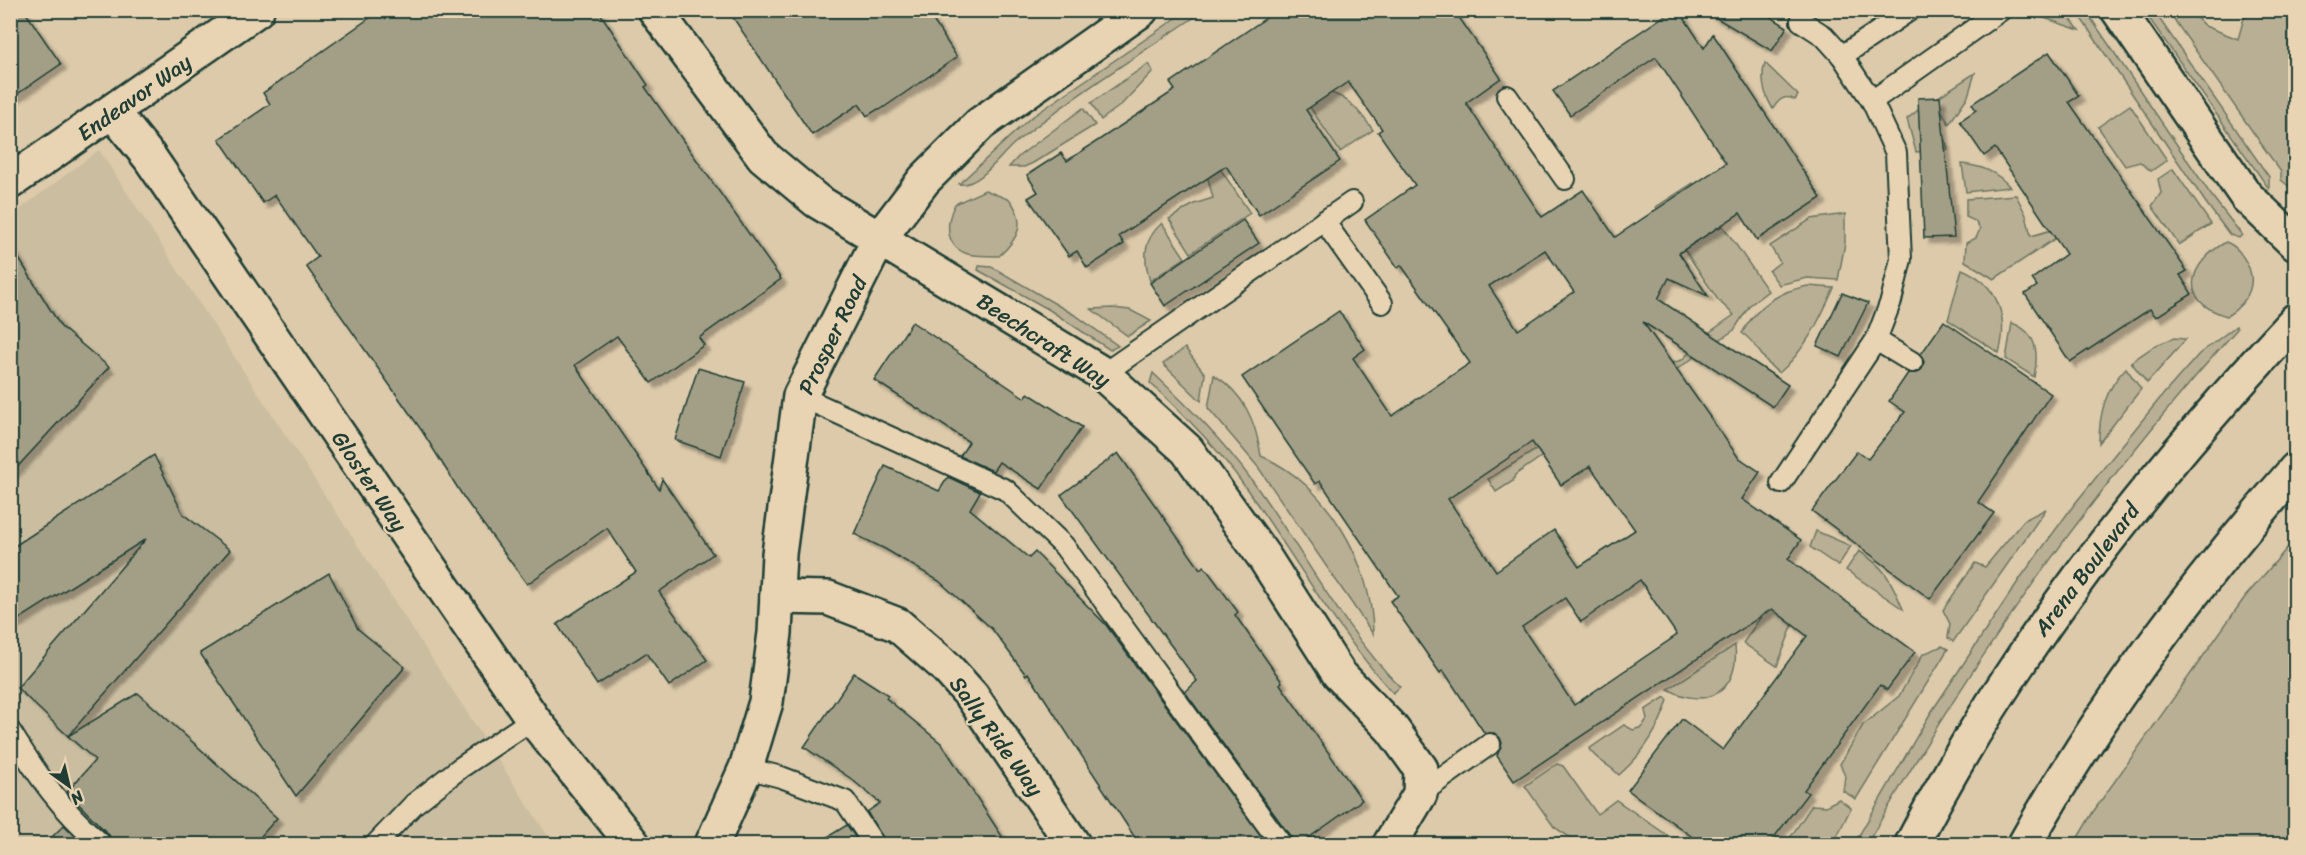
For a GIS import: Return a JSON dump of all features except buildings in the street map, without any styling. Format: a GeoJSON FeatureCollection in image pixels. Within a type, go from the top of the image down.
{"type":"FeatureCollection","features":[{"type":"Feature","properties":{"kind":"street","name":"Endeavor Way"},"geometry":{"type":"LineString","coordinates":[[10,182],[257,10]]}},
{"type":"Feature","properties":{"kind":"street","name":"Beechcraft Way"},"geometry":{"type":"LineString","coordinates":[[656,10],[763,156],[817,201],[1103,374],[1187,450],[1264,557],[1339,674],[1392,729],[1421,769],[1420,794]]}},
{"type":"Feature","properties":{"kind":"street","name":"Prosper Road"},"geometry":{"type":"LineString","coordinates":[[712,844],[746,768],[766,702],[779,554],[800,396],[879,239],[924,180],[980,124],[1141,10]]}},
{"type":"Feature","properties":{"kind":"street"},"geometry":{"type":"LineString","coordinates":[[2118,10],[2246,196],[2295,244]]}},
{"type":"Feature","properties":{"kind":"street","name":"Gloster Way"},"geometry":{"type":"LineString","coordinates":[[113,112],[150,158],[533,719],[633,844]]}},
{"type":"Feature","properties":{"kind":"street","name":"Arena Boulevard"},"geometry":{"type":"LineString","coordinates":[[1912,844],[1950,770],[2034,640],[2141,495],[2216,405],[2295,320]]}},
{"type":"Feature","properties":{"kind":"street"},"geometry":{"type":"LineString","coordinates":[[2025,844],[2082,749],[2133,674],[2190,596],[2295,469]]}},
{"type":"Feature","properties":{"kind":"street","name":"Sally Ride Way"},"geometry":{"type":"LineString","coordinates":[[777,597],[828,598],[898,625],[945,666],[972,696],[1073,844]]}},
{"type":"Feature","properties":{"kind":"street"},"geometry":{"type":"LineString","coordinates":[[1390,844],[1420,794]]}},
{"type":"Feature","properties":{"kind":"lane"},"geometry":{"type":"LineString","coordinates":[[1842,56],[1910,10]]}},
{"type":"Feature","properties":{"kind":"lane"},"geometry":{"type":"LineString","coordinates":[[1872,101],[2001,10]]}},
{"type":"Feature","properties":{"kind":"lane"},"geometry":{"type":"LineString","coordinates":[[1781,483],[1876,340],[1891,301],[1901,259],[1896,153],[1872,101],[1842,56],[1824,36],[1801,21]]}},
{"type":"Feature","properties":{"kind":"lane"},"geometry":{"type":"LineString","coordinates":[[1507,96],[1565,179]]}},
{"type":"Feature","properties":{"kind":"lane"},"geometry":{"type":"LineString","coordinates":[[1103,374],[1352,202]]}},
{"type":"Feature","properties":{"kind":"lane"},"geometry":{"type":"LineString","coordinates":[[1324,221],[1382,303]]}},
{"type":"Feature","properties":{"kind":"lane"},"geometry":{"type":"LineString","coordinates":[[1876,340],[1912,363]]}},
{"type":"Feature","properties":{"kind":"lane"},"geometry":{"type":"LineString","coordinates":[[800,396],[1006,490],[1064,546],[1281,844]]}},
{"type":"Feature","properties":{"kind":"lane"},"geometry":{"type":"LineString","coordinates":[[376,844],[414,804],[460,768],[533,719]]}},
{"type":"Feature","properties":{"kind":"lane"},"geometry":{"type":"LineString","coordinates":[[10,731],[47,790],[70,817],[101,844]]}},
{"type":"Feature","properties":{"kind":"lane"},"geometry":{"type":"LineString","coordinates":[[1420,794],[1490,744]]}},
{"type":"Feature","properties":{"kind":"lane"},"geometry":{"type":"LineString","coordinates":[[746,768],[781,777],[844,801],[874,844]]}},
{"type":"Feature","properties":{"kind":"shaded area"},"geometry":{"type":"Polygon","coordinates":[[[1188,10],[1204,11],[1062,107],[1016,142],[990,169],[975,180],[967,184],[959,184],[1029,119],[1188,10]]]}},
{"type":"Feature","properties":{"kind":"shaded area"},"geometry":{"type":"Polygon","coordinates":[[[2065,11],[2079,30],[2027,12],[2065,11]]]}},
{"type":"Feature","properties":{"kind":"shaded area"},"geometry":{"type":"Polygon","coordinates":[[[2076,11],[2086,11],[2211,195],[2242,235],[2239,238],[2230,235],[2206,203],[2076,11]]]}},
{"type":"Feature","properties":{"kind":"shaded area"},"geometry":{"type":"Polygon","coordinates":[[[2144,11],[2154,11],[2269,177],[2269,189],[2144,11]]]}},
{"type":"Feature","properties":{"kind":"shaded area"},"geometry":{"type":"Polygon","coordinates":[[[2168,11],[2189,11],[2205,26],[2238,39],[2244,18],[2249,15],[2295,11],[2295,191],[2281,180],[2281,172],[2168,11]]]}},
{"type":"Feature","properties":{"kind":"shaded area"},"geometry":{"type":"Polygon","coordinates":[[[1765,63],[1798,95],[1795,100],[1782,99],[1773,109],[1764,87],[1765,63]]]}},
{"type":"Feature","properties":{"kind":"shaded area"},"geometry":{"type":"Polygon","coordinates":[[[1148,64],[1153,71],[1121,105],[1101,120],[1091,103],[1148,64]]]}},
{"type":"Feature","properties":{"kind":"shaded area"},"geometry":{"type":"Polygon","coordinates":[[[1975,73],[1968,96],[1949,124],[1935,99],[1975,73]]]}},
{"type":"Feature","properties":{"kind":"shaded area"},"geometry":{"type":"Polygon","coordinates":[[[1297,88],[1333,93],[1342,97],[1357,110],[1373,130],[1340,152],[1297,88]]]}},
{"type":"Feature","properties":{"kind":"shaded area"},"geometry":{"type":"Polygon","coordinates":[[[1927,103],[1945,136],[1948,150],[1916,152],[1907,119],[1927,103]]]}},
{"type":"Feature","properties":{"kind":"shaded area"},"geometry":{"type":"Polygon","coordinates":[[[2130,105],[2167,160],[2151,171],[2140,162],[2125,166],[2098,127],[2130,105]]]}},
{"type":"Feature","properties":{"kind":"shaded area"},"geometry":{"type":"Polygon","coordinates":[[[1083,108],[1095,125],[1033,163],[1024,167],[1009,167],[1019,156],[1083,108]]]}},
{"type":"Feature","properties":{"kind":"shaded area"},"geometry":{"type":"Polygon","coordinates":[[[99,150],[553,844],[11,844],[11,216],[99,150]]]}},
{"type":"Feature","properties":{"kind":"shaded area"},"geometry":{"type":"Polygon","coordinates":[[[1209,152],[1250,213],[1191,253],[1169,219],[1194,204],[1213,198],[1205,168],[1209,152]]]}},
{"type":"Feature","properties":{"kind":"shaded area"},"geometry":{"type":"Polygon","coordinates":[[[1962,164],[1989,171],[2000,177],[2010,187],[1966,192],[1962,164]]]}},
{"type":"Feature","properties":{"kind":"shaded area"},"geometry":{"type":"Polygon","coordinates":[[[2173,169],[2211,224],[2179,245],[2152,206],[2161,193],[2158,179],[2173,169]]]}},
{"type":"Feature","properties":{"kind":"shaded area"},"geometry":{"type":"Polygon","coordinates":[[[1693,183],[1712,230],[1723,226],[1768,291],[1750,305],[1734,330],[1568,444],[1560,444],[1515,475],[1513,481],[1496,492],[1488,479],[1542,446],[1657,367],[1682,360],[1707,334],[1734,315],[1718,300],[1656,207],[1693,183]]]}},
{"type":"Feature","properties":{"kind":"shaded area"},"geometry":{"type":"Polygon","coordinates":[[[985,190],[1010,200],[1018,216],[1018,230],[1015,237],[999,256],[965,253],[953,244],[950,238],[950,218],[955,204],[985,190]]]}},
{"type":"Feature","properties":{"kind":"shaded area"},"geometry":{"type":"Polygon","coordinates":[[[2016,195],[2026,215],[2031,236],[2048,231],[2065,232],[1994,279],[1965,261],[1966,243],[1976,238],[1980,229],[1975,221],[1966,217],[1966,199],[2016,195]]]}},
{"type":"Feature","properties":{"kind":"shaded area"},"geometry":{"type":"Polygon","coordinates":[[[1845,214],[1845,243],[1838,280],[1807,278],[1779,285],[1769,271],[1780,262],[1770,246],[1811,219],[1845,214]]]}},
{"type":"Feature","properties":{"kind":"shaded area"},"geometry":{"type":"Polygon","coordinates":[[[1162,223],[1185,258],[1150,281],[1146,264],[1146,249],[1151,236],[1162,223]]]}},
{"type":"Feature","properties":{"kind":"shaded area"},"geometry":{"type":"Polygon","coordinates":[[[2226,242],[2238,250],[2251,274],[2250,290],[2246,298],[2227,316],[2211,310],[2200,301],[2195,292],[2194,282],[2196,271],[2203,260],[2226,242]]]}},
{"type":"Feature","properties":{"kind":"shaded area"},"geometry":{"type":"Polygon","coordinates":[[[979,266],[992,267],[1078,317],[1118,346],[1110,350],[1048,309],[978,270],[979,266]]]}},
{"type":"Feature","properties":{"kind":"shaded area"},"geometry":{"type":"Polygon","coordinates":[[[1962,269],[1984,283],[1998,303],[2002,327],[1999,353],[1948,320],[1962,269]]]}},
{"type":"Feature","properties":{"kind":"shaded area"},"geometry":{"type":"Polygon","coordinates":[[[1808,286],[1834,288],[1804,345],[1779,373],[1768,363],[1753,342],[1742,333],[1754,315],[1769,301],[1797,288],[1808,286]]]}},
{"type":"Feature","properties":{"kind":"shaded area"},"geometry":{"type":"Polygon","coordinates":[[[1091,309],[1130,310],[1151,321],[1128,336],[1091,309]]]}},
{"type":"Feature","properties":{"kind":"shaded area"},"geometry":{"type":"Polygon","coordinates":[[[2012,323],[2027,332],[2034,344],[2036,360],[2034,377],[2006,359],[2012,323]]]}},
{"type":"Feature","properties":{"kind":"shaded area"},"geometry":{"type":"Polygon","coordinates":[[[2236,326],[2237,329],[2133,451],[2038,576],[1950,707],[1867,844],[1854,844],[1930,714],[2021,577],[2073,506],[2161,397],[2199,354],[2236,326]]]}},
{"type":"Feature","properties":{"kind":"shaded area"},"geometry":{"type":"Polygon","coordinates":[[[2174,338],[2186,339],[2147,383],[2131,362],[2156,345],[2174,338]]]}},
{"type":"Feature","properties":{"kind":"shaded area"},"geometry":{"type":"Polygon","coordinates":[[[1185,348],[1205,374],[1201,401],[1163,364],[1185,348]]]}},
{"type":"Feature","properties":{"kind":"shaded area"},"geometry":{"type":"Polygon","coordinates":[[[2126,368],[2141,389],[2099,443],[2100,422],[2108,393],[2126,368]]]}},
{"type":"Feature","properties":{"kind":"shaded area"},"geometry":{"type":"Polygon","coordinates":[[[1153,373],[1206,425],[1253,482],[1340,613],[1379,664],[1400,687],[1393,693],[1333,617],[1233,470],[1199,431],[1150,383],[1153,373]]]}},
{"type":"Feature","properties":{"kind":"shaded area"},"geometry":{"type":"Polygon","coordinates":[[[1214,375],[1233,390],[1247,410],[1256,432],[1261,456],[1285,469],[1306,486],[1342,529],[1365,581],[1371,608],[1373,634],[1258,467],[1208,408],[1214,375]]]}},
{"type":"Feature","properties":{"kind":"shaded area"},"geometry":{"type":"Polygon","coordinates":[[[2046,509],[1953,642],[1948,638],[1950,624],[1943,610],[1975,563],[1985,567],[2024,520],[2046,509]]]}},
{"type":"Feature","properties":{"kind":"shaded area"},"geometry":{"type":"Polygon","coordinates":[[[1816,531],[1851,546],[1838,566],[1810,547],[1816,531]]]}},
{"type":"Feature","properties":{"kind":"shaded area"},"geometry":{"type":"Polygon","coordinates":[[[2295,539],[2295,844],[2074,844],[2093,812],[2245,597],[2295,539]]]}},
{"type":"Feature","properties":{"kind":"shaded area"},"geometry":{"type":"Polygon","coordinates":[[[1859,551],[1882,569],[1903,609],[1846,570],[1859,551]]]}},
{"type":"Feature","properties":{"kind":"shaded area"},"geometry":{"type":"Polygon","coordinates":[[[1775,596],[1793,624],[1777,666],[1743,643],[1775,596]]]}},
{"type":"Feature","properties":{"kind":"shaded area"},"geometry":{"type":"Polygon","coordinates":[[[1735,645],[1732,674],[1726,685],[1718,692],[1708,697],[1696,698],[1668,689],[1735,645]]]}},
{"type":"Feature","properties":{"kind":"shaded area"},"geometry":{"type":"Polygon","coordinates":[[[1942,646],[1948,649],[1856,799],[1843,791],[1845,776],[1840,764],[1863,725],[1899,696],[1923,654],[1942,646]]]}},
{"type":"Feature","properties":{"kind":"shaded area"},"geometry":{"type":"Polygon","coordinates":[[[1665,697],[1668,700],[1655,731],[1635,759],[1619,775],[1589,749],[1624,725],[1633,730],[1642,727],[1647,719],[1645,710],[1665,697]]]}},
{"type":"Feature","properties":{"kind":"shaded area"},"geometry":{"type":"Polygon","coordinates":[[[1557,764],[1563,766],[1597,814],[1616,800],[1680,844],[1580,844],[1554,827],[1525,786],[1557,764]]]}},
{"type":"Feature","properties":{"kind":"shaded area"},"geometry":{"type":"Polygon","coordinates":[[[1839,799],[1851,808],[1833,844],[1786,844],[1812,805],[1826,806],[1839,799]]]}}]}
